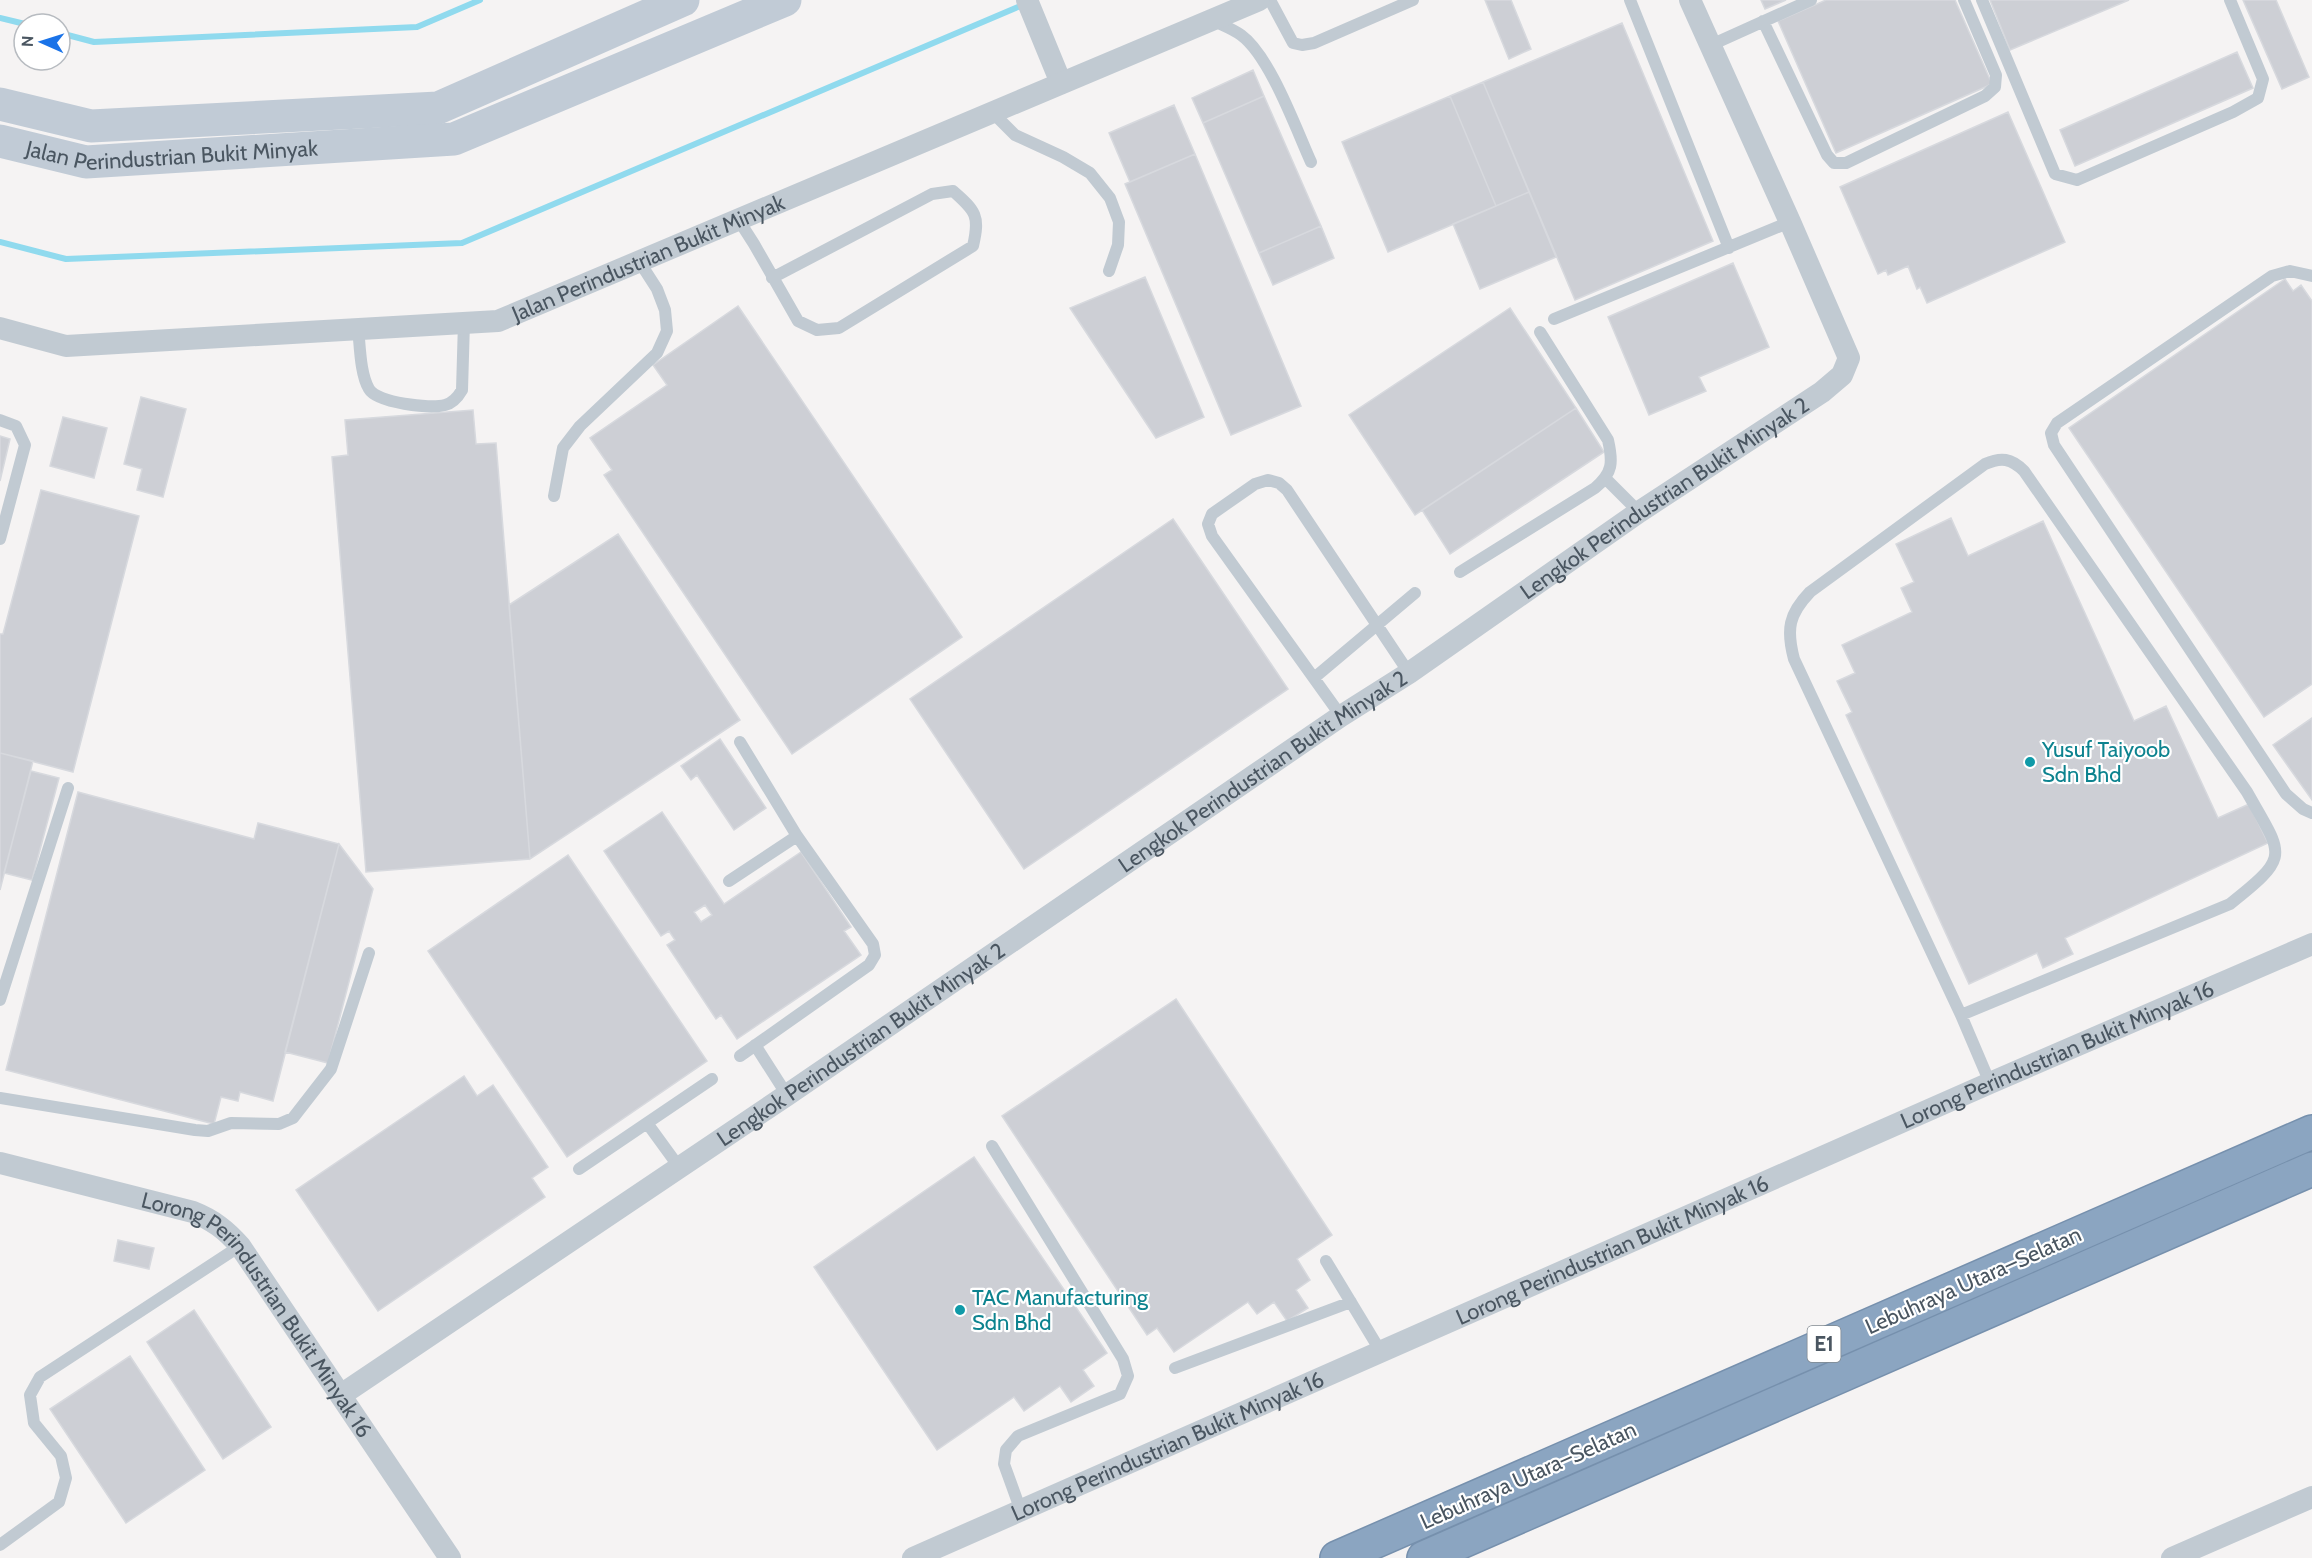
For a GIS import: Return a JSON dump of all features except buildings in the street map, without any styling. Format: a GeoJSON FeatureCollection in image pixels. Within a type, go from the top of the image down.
{"type":"FeatureCollection","features":[{"type":"Feature","properties":{"kind":"highway","name":"Lebuhraya Utara–Selatan"},"geometry":{"type":"LineString","coordinates":[[1337,1558],[2312,1132]]}},
{"type":"Feature","properties":{"kind":"highway","name":"Lebuhraya Utara–Selatan"},"geometry":{"type":"LineString","coordinates":[[1424,1558],[2312,1169]]}},
{"type":"Feature","properties":{"kind":"main road","name":"Jalan Perindustrian Bukit Minyak"},"geometry":{"type":"LineString","coordinates":[[0,104],[91,126],[438,108],[683,0]]}},
{"type":"Feature","properties":{"kind":"main road","name":"Jalan Perindustrian Bukit Minyak"},"geometry":{"type":"LineString","coordinates":[[0,141],[86,162],[454,139],[785,0]]}},
{"type":"Feature","properties":{"kind":"street"},"geometry":{"type":"LineString","coordinates":[[1027,0],[1057,73]]}},
{"type":"Feature","properties":{"kind":"street","name":"Jalan Perindustrian Bukit Minyak"},"geometry":{"type":"LineString","coordinates":[[0,328],[66,346],[498,321],[992,112],[1057,73],[1211,20],[1259,0]]}},
{"type":"Feature","properties":{"kind":"street","name":"Lengkok Perindustrian Bukit Minyak 2"},"geometry":{"type":"LineString","coordinates":[[341,1395],[787,1095],[1341,716],[1409,673],[1639,512],[1822,392],[1842,375],[1849,358],[1690,0]]}},
{"type":"Feature","properties":{"kind":"street","name":"Lorong Perindustrian Bukit Minyak 16"},"geometry":{"type":"LineString","coordinates":[[913,1558],[1990,1083],[2312,944]]}},
{"type":"Feature","properties":{"kind":"street","name":"Lorong Perindustrian Bukit Minyak 16"},"geometry":{"type":"LineString","coordinates":[[0,1163],[193,1212],[227,1231],[240,1246],[450,1558]]}},
{"type":"Feature","properties":{"kind":"street"},"geometry":{"type":"LineString","coordinates":[[2172,1558],[2197,1553],[2312,1497]]}},
{"type":"Feature","properties":{"kind":"lane"},"geometry":{"type":"LineString","coordinates":[[1270,0],[1293,42],[1302,45],[1314,43],[1413,0]]}},
{"type":"Feature","properties":{"kind":"lane"},"geometry":{"type":"LineString","coordinates":[[1630,0],[1729,248]]}},
{"type":"Feature","properties":{"kind":"lane"},"geometry":{"type":"LineString","coordinates":[[1711,45],[1811,0]]}},
{"type":"Feature","properties":{"kind":"lane"},"geometry":{"type":"LineString","coordinates":[[1763,21],[1827,155],[1834,163],[1846,163],[1985,96],[1995,87],[1996,75],[1964,0]]}},
{"type":"Feature","properties":{"kind":"lane"},"geometry":{"type":"LineString","coordinates":[[1982,0],[2055,174],[2077,180],[2233,112],[2258,98],[2263,79],[2230,0]]}},
{"type":"Feature","properties":{"kind":"lane"},"geometry":{"type":"LineString","coordinates":[[1211,20],[1241,35],[1259,54],[1272,76],[1311,162]]}},
{"type":"Feature","properties":{"kind":"lane"},"geometry":{"type":"LineString","coordinates":[[992,112],[1015,135],[1063,156],[1090,173],[1110,198],[1119,222],[1118,245],[1109,271]]}},
{"type":"Feature","properties":{"kind":"lane"},"geometry":{"type":"LineString","coordinates":[[738,219],[772,278],[798,321],[817,330],[839,328],[973,246],[977,226],[971,207],[953,191],[932,194],[772,278]]}},
{"type":"Feature","properties":{"kind":"lane"},"geometry":{"type":"LineString","coordinates":[[1554,319],[1790,222]]}},
{"type":"Feature","properties":{"kind":"lane"},"geometry":{"type":"LineString","coordinates":[[554,496],[563,448],[580,426],[657,353],[667,331],[665,310],[657,289],[639,261]]}},
{"type":"Feature","properties":{"kind":"lane"},"geometry":{"type":"LineString","coordinates":[[2312,276],[2290,270],[2272,276],[2057,423],[2053,427],[2051,439],[2286,794],[2312,813]]}},
{"type":"Feature","properties":{"kind":"lane"},"geometry":{"type":"LineString","coordinates":[[358,328],[368,388],[377,398],[446,405],[458,398],[462,390],[464,322]]}},
{"type":"Feature","properties":{"kind":"lane"},"geometry":{"type":"LineString","coordinates":[[1460,572],[1606,479],[1612,459],[1608,440],[1540,332]]}},
{"type":"Feature","properties":{"kind":"lane"},"geometry":{"type":"LineString","coordinates":[[0,420],[16,426],[22,434],[25,445],[0,539]]}},
{"type":"Feature","properties":{"kind":"lane"},"geometry":{"type":"LineString","coordinates":[[1961,1015],[2230,904],[2272,867],[2277,855],[2275,842],[2247,792],[2024,471],[2016,463],[2006,459],[1995,460],[1985,465],[1810,592],[1798,605],[1790,622],[1789,641],[1794,659],[1961,1015],[1990,1083]]}},
{"type":"Feature","properties":{"kind":"lane"},"geometry":{"type":"LineString","coordinates":[[1606,479],[1639,512]]}},
{"type":"Feature","properties":{"kind":"lane"},"geometry":{"type":"LineString","coordinates":[[1341,716],[1212,536],[1208,524],[1212,514],[1255,484],[1268,480],[1279,483],[1287,490],[1409,673]]}},
{"type":"Feature","properties":{"kind":"lane"},"geometry":{"type":"LineString","coordinates":[[1314,678],[1415,593]]}},
{"type":"Feature","properties":{"kind":"lane"},"geometry":{"type":"LineString","coordinates":[[740,742],[797,836],[873,944],[875,955],[869,965],[740,1056]]}},
{"type":"Feature","properties":{"kind":"lane"},"geometry":{"type":"LineString","coordinates":[[0,1000],[68,788]]}},
{"type":"Feature","properties":{"kind":"lane"},"geometry":{"type":"LineString","coordinates":[[729,881],[797,836]]}},
{"type":"Feature","properties":{"kind":"lane"},"geometry":{"type":"LineString","coordinates":[[0,1098],[195,1130],[208,1131],[231,1123],[279,1124],[293,1118],[331,1069],[369,953]]}},
{"type":"Feature","properties":{"kind":"lane"},"geometry":{"type":"LineString","coordinates":[[755,1046],[787,1095]]}},
{"type":"Feature","properties":{"kind":"lane"},"geometry":{"type":"LineString","coordinates":[[579,1169],[712,1079]]}},
{"type":"Feature","properties":{"kind":"lane"},"geometry":{"type":"LineString","coordinates":[[647,1123],[679,1167]]}},
{"type":"Feature","properties":{"kind":"lane"},"geometry":{"type":"LineString","coordinates":[[992,1146],[1123,1359],[1128,1376],[1120,1394],[1018,1436],[1006,1450],[1004,1464],[1021,1511]]}},
{"type":"Feature","properties":{"kind":"lane"},"geometry":{"type":"LineString","coordinates":[[0,1545],[59,1502],[66,1478],[61,1456],[34,1423],[30,1395],[40,1377],[240,1246]]}},
{"type":"Feature","properties":{"kind":"lane"},"geometry":{"type":"LineString","coordinates":[[1326,1261],[1381,1352]]}},
{"type":"Feature","properties":{"kind":"lane"},"geometry":{"type":"LineString","coordinates":[[1174,1368],[1351,1302]]}},
{"type":"Feature","properties":{"kind":"waterway"},"geometry":{"type":"LineString","coordinates":[[72,36],[94,42],[417,27],[480,0]]}},
{"type":"Feature","properties":{"kind":"waterway"},"geometry":{"type":"LineString","coordinates":[[0,242],[66,259],[462,243],[1025,4]]}},
{"type":"Feature","properties":{"kind":"waterway"},"geometry":{"type":"LineString","coordinates":[[0,18],[12,21]]}},
{"type":"Feature","properties":{"kind":"place","name":"Yusuf Taiyoob Sdn Bhd"},"geometry":{"type":"Point","coordinates":[2030,762]}},
{"type":"Feature","properties":{"kind":"place","name":"TAC Manufacturing Sdn Bhd"},"geometry":{"type":"Point","coordinates":[960,1310]}}]}
